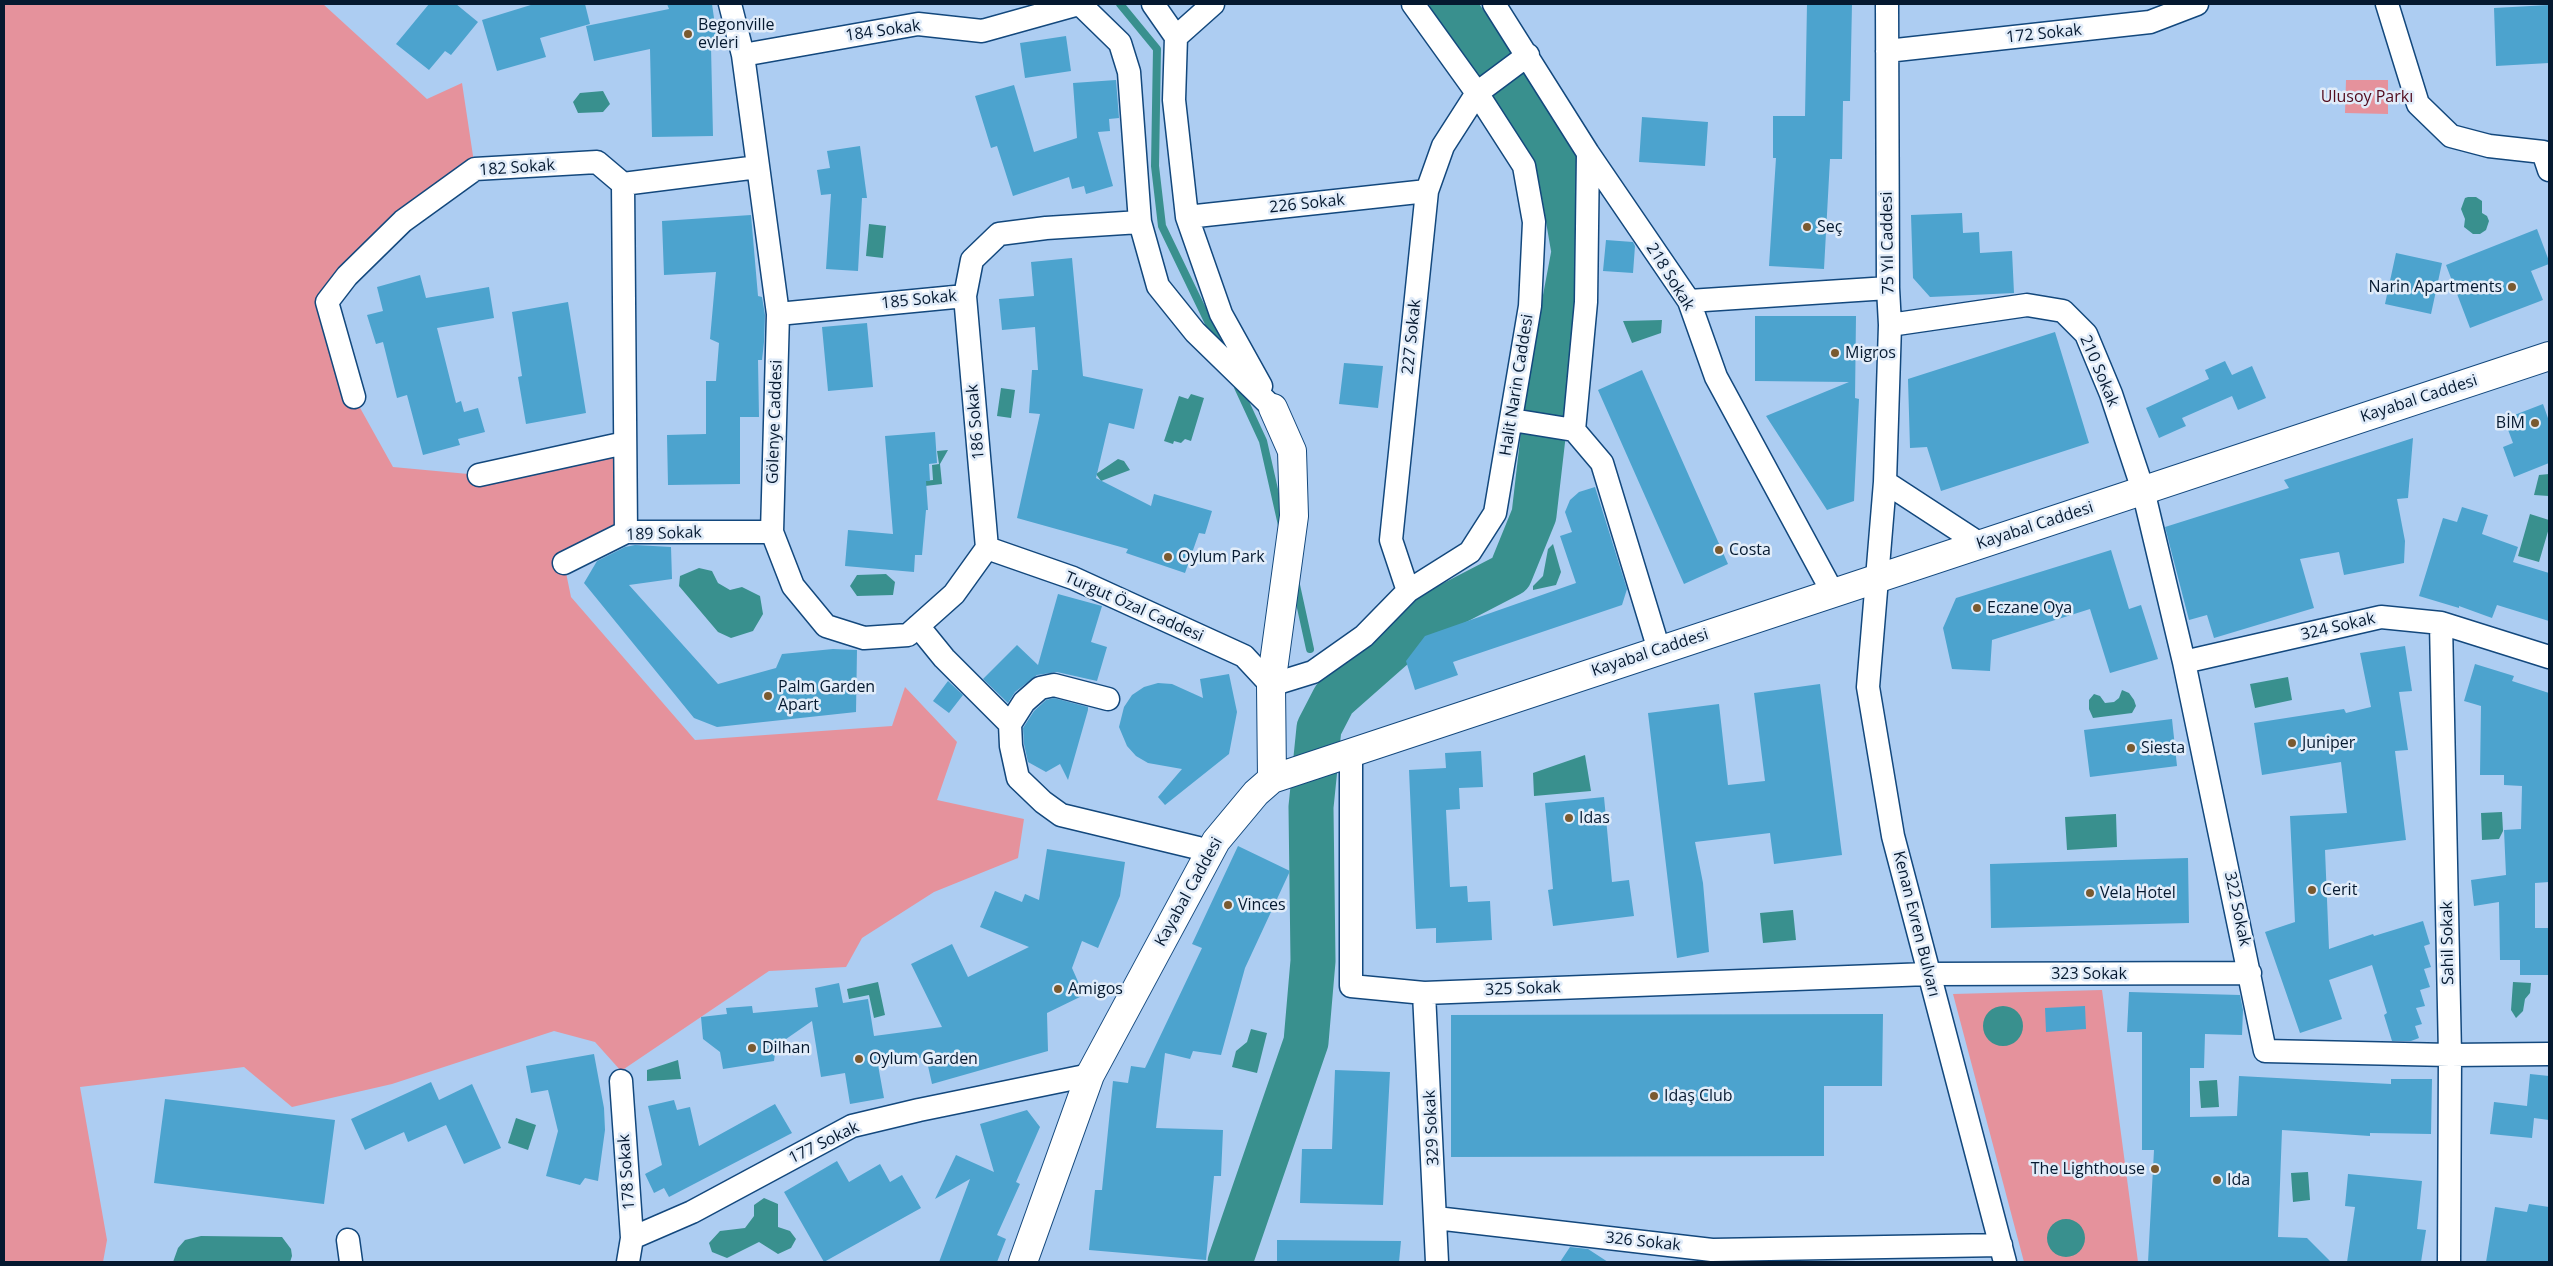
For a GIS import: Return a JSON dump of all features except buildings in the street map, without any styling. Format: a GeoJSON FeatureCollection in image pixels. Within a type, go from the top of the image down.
{"type":"FeatureCollection","features":[{"type":"Feature","properties":{"kind":"street","name":"Gölenye Caddesi"},"geometry":{"type":"LineString","coordinates":[[730,4],[743,55],[778,314],[772,532],[793,586],[826,626],[864,638],[908,635],[954,594],[987,548]]}},
{"type":"Feature","properties":{"kind":"street","name":"184 Sokak"},"geometry":{"type":"LineString","coordinates":[[743,55],[918,24],[982,31],[1080,4]]}},
{"type":"Feature","properties":{"kind":"street"},"geometry":{"type":"LineString","coordinates":[[1080,4],[1120,43],[1129,72],[1140,222],[1158,286],[1195,332],[1273,408]]}},
{"type":"Feature","properties":{"kind":"street"},"geometry":{"type":"LineString","coordinates":[[1153,4],[1176,36],[1174,100],[1187,217],[1221,314],[1273,408],[1292,451],[1294,522],[1271,685],[1280,777]]}},
{"type":"Feature","properties":{"kind":"street"},"geometry":{"type":"LineString","coordinates":[[1176,36],[1213,4]]}},
{"type":"Feature","properties":{"kind":"street","name":"Halit Narin Caddesi"},"geometry":{"type":"LineString","coordinates":[[1271,685],[1313,672],[1364,636],[1408,591],[1470,552],[1495,512],[1530,306],[1534,222],[1524,166],[1477,93],[1412,4]]}},
{"type":"Feature","properties":{"kind":"street","name":"218 Sokak"},"geometry":{"type":"LineString","coordinates":[[1494,4],[1528,54],[1588,153],[1689,301],[1716,378],[1833,593]]}},
{"type":"Feature","properties":{"kind":"street","name":"75 Yıl Caddesi"},"geometry":{"type":"LineString","coordinates":[[1876,579],[1885,482],[1890,325],[1888,288],[1887,4]]}},
{"type":"Feature","properties":{"kind":"street","name":"172 Sokak"},"geometry":{"type":"LineString","coordinates":[[1887,51],[2150,22],[2197,4]]}},
{"type":"Feature","properties":{"kind":"street"},"geometry":{"type":"LineString","coordinates":[[2387,4],[2418,104],[2451,136],[2489,146],[2547,157]]}},
{"type":"Feature","properties":{"kind":"street","name":"227 Sokak"},"geometry":{"type":"LineString","coordinates":[[1408,591],[1392,540],[1427,190],[1443,146],[1477,93],[1528,54]]}},
{"type":"Feature","properties":{"kind":"street"},"geometry":{"type":"LineString","coordinates":[[1574,430],[1586,302],[1588,153]]}},
{"type":"Feature","properties":{"kind":"street","name":"182 Sokak"},"geometry":{"type":"LineString","coordinates":[[354,397],[327,302],[347,276],[403,221],[475,169],[598,162],[623,184]]}},
{"type":"Feature","properties":{"kind":"street"},"geometry":{"type":"LineString","coordinates":[[626,532],[623,184],[758,167]]}},
{"type":"Feature","properties":{"kind":"street","name":"226 Sokak"},"geometry":{"type":"LineString","coordinates":[[1187,217],[1427,190]]}},
{"type":"Feature","properties":{"kind":"street","name":"185 Sokak"},"geometry":{"type":"LineString","coordinates":[[778,314],[965,296],[972,260],[999,234],[1046,228],[1140,222]]}},
{"type":"Feature","properties":{"kind":"street"},"geometry":{"type":"LineString","coordinates":[[1689,301],[1888,288]]}},
{"type":"Feature","properties":{"kind":"street","name":"186 Sokak"},"geometry":{"type":"LineString","coordinates":[[965,296],[987,548]]}},
{"type":"Feature","properties":{"kind":"street","name":"210 Sokak"},"geometry":{"type":"LineString","coordinates":[[1890,325],[2027,305],[2063,311],[2086,334],[2110,394],[2143,490]]}},
{"type":"Feature","properties":{"kind":"street","name":"Kayabal Caddesi"},"geometry":{"type":"LineString","coordinates":[[1023,1262],[1090,1075],[1216,841],[1256,793],[1280,777],[2549,356]]}},
{"type":"Feature","properties":{"kind":"street"},"geometry":{"type":"LineString","coordinates":[[1512,420],[1574,430],[1602,463],[1659,650]]}},
{"type":"Feature","properties":{"kind":"street"},"geometry":{"type":"LineString","coordinates":[[480,475],[625,443]]}},
{"type":"Feature","properties":{"kind":"street"},"geometry":{"type":"LineString","coordinates":[[1885,482],[1980,544]]}},
{"type":"Feature","properties":{"kind":"street","name":"322 Sokak"},"geometry":{"type":"LineString","coordinates":[[2143,490],[2184,662],[2265,1051],[2450,1055],[2549,1054]]}},
{"type":"Feature","properties":{"kind":"street","name":"189 Sokak"},"geometry":{"type":"LineString","coordinates":[[564,564],[626,532],[772,532]]}},
{"type":"Feature","properties":{"kind":"street","name":"Turgut Özal Caddesi"},"geometry":{"type":"LineString","coordinates":[[987,548],[1073,578],[1244,656],[1271,685]]}},
{"type":"Feature","properties":{"kind":"street","name":"Kenan Evren Bulvarı"},"geometry":{"type":"LineString","coordinates":[[1876,579],[1868,687],[1893,836],[2003,1254]]}},
{"type":"Feature","properties":{"kind":"street","name":"324 Sokak"},"geometry":{"type":"LineString","coordinates":[[2184,662],[2381,617],[2442,623],[2549,657]]}},
{"type":"Feature","properties":{"kind":"street","name":"Sahil Sokak"},"geometry":{"type":"LineString","coordinates":[[2442,623],[2450,1055],[2448,1262]]}},
{"type":"Feature","properties":{"kind":"street"},"geometry":{"type":"LineString","coordinates":[[918,626],[950,665],[1010,724]]}},
{"type":"Feature","properties":{"kind":"street"},"geometry":{"type":"LineString","coordinates":[[1108,698],[1054,685],[1040,688],[1024,702],[1010,724],[1011,746],[1018,778],[1043,802],[1061,815],[1198,848]]}},
{"type":"Feature","properties":{"kind":"street","name":"325 Sokak"},"geometry":{"type":"LineString","coordinates":[[1351,752],[1351,986],[1424,993],[1928,974]]}},
{"type":"Feature","properties":{"kind":"street","name":"323 Sokak"},"geometry":{"type":"LineString","coordinates":[[1928,974],[2250,973]]}},
{"type":"Feature","properties":{"kind":"street","name":"329 Sokak"},"geometry":{"type":"LineString","coordinates":[[1424,993],[1437,1262]]}},
{"type":"Feature","properties":{"kind":"street","name":"177 Sokak"},"geometry":{"type":"LineString","coordinates":[[632,1238],[692,1212],[852,1126],[919,1110],[1090,1075]]}},
{"type":"Feature","properties":{"kind":"street","name":"178 Sokak"},"geometry":{"type":"LineString","coordinates":[[621,1081],[632,1238],[628,1262]]}},
{"type":"Feature","properties":{"kind":"street","name":"326 Sokak"},"geometry":{"type":"LineString","coordinates":[[1436,1218],[1712,1250],[2003,1254]]}},
{"type":"Feature","properties":{"kind":"street"},"geometry":{"type":"LineString","coordinates":[[348,1240],[351,1262]]}},
{"type":"Feature","properties":{"kind":"green space"},"geometry":{"type":"Polygon","coordinates":[[[4,4],[323,4],[427,99],[462,83],[475,169],[327,302],[354,397],[393,467],[479,475],[625,443],[626,532],[564,563],[571,597],[695,740],[892,726],[905,687],[957,742],[937,800],[1024,819],[1018,858],[934,892],[862,938],[846,967],[769,971],[621,1071],[595,1042],[554,1031],[392,1084],[292,1107],[244,1067],[80,1087],[107,1240],[103,1262],[4,1262],[4,4]]]}},
{"type":"Feature","properties":{"kind":"green space","name":"Ulusoy Parkı"},"geometry":{"type":"Polygon","coordinates":[[[2346,80],[2388,80],[2388,114],[2345,113],[2346,80]]]}},
{"type":"Feature","properties":{"kind":"green space"},"geometry":{"type":"Polygon","coordinates":[[[2102,990],[2138,1262],[2024,1262],[1953,994],[2102,990]]]}},
{"type":"Feature","properties":{"kind":"shaded area"},"geometry":{"type":"Polygon","coordinates":[[[603,91],[610,104],[603,112],[578,113],[573,102],[580,93],[603,91]]]}},
{"type":"Feature","properties":{"kind":"shaded area"},"geometry":{"type":"Polygon","coordinates":[[[2476,197],[2482,201],[2482,213],[2487,216],[2489,221],[2486,230],[2480,234],[2473,234],[2464,227],[2465,219],[2461,209],[2465,198],[2476,197]]]}},
{"type":"Feature","properties":{"kind":"shaded area"},"geometry":{"type":"Polygon","coordinates":[[[869,224],[886,226],[883,258],[866,256],[869,224]]]}},
{"type":"Feature","properties":{"kind":"shaded area"},"geometry":{"type":"Polygon","coordinates":[[[1662,320],[1661,333],[1632,343],[1623,321],[1662,320]]]}},
{"type":"Feature","properties":{"kind":"shaded area"},"geometry":{"type":"Polygon","coordinates":[[[1001,388],[1015,390],[1011,418],[997,416],[1001,388]]]}},
{"type":"Feature","properties":{"kind":"shaded area"},"geometry":{"type":"Polygon","coordinates":[[[1191,394],[1204,398],[1191,441],[1185,439],[1181,443],[1174,441],[1173,444],[1164,441],[1179,396],[1188,399],[1191,394]]]}},
{"type":"Feature","properties":{"kind":"shaded area"},"geometry":{"type":"Polygon","coordinates":[[[948,450],[940,464],[942,484],[925,486],[924,481],[933,480],[932,465],[939,464],[937,451],[948,450]]]}},
{"type":"Feature","properties":{"kind":"shaded area"},"geometry":{"type":"Polygon","coordinates":[[[1118,459],[1124,461],[1130,470],[1101,481],[1096,474],[1118,459]]]}},
{"type":"Feature","properties":{"kind":"shaded area"},"geometry":{"type":"Polygon","coordinates":[[[2549,474],[2549,496],[2534,495],[2539,475],[2549,474]]]}},
{"type":"Feature","properties":{"kind":"shaded area"},"geometry":{"type":"Polygon","coordinates":[[[2530,514],[2549,520],[2549,528],[2539,562],[2518,556],[2530,514]]]}},
{"type":"Feature","properties":{"kind":"shaded area"},"geometry":{"type":"Polygon","coordinates":[[[1553,544],[1561,572],[1556,585],[1533,590],[1533,586],[1543,576],[1548,549],[1553,544]]]}},
{"type":"Feature","properties":{"kind":"shaded area"},"geometry":{"type":"Polygon","coordinates":[[[699,568],[712,571],[718,583],[730,590],[742,587],[760,596],[763,614],[753,631],[731,638],[718,632],[679,586],[680,576],[699,568]]]}},
{"type":"Feature","properties":{"kind":"shaded area"},"geometry":{"type":"Polygon","coordinates":[[[886,574],[895,582],[893,595],[857,596],[850,586],[857,575],[886,574]]]}},
{"type":"Feature","properties":{"kind":"shaded area"},"geometry":{"type":"Polygon","coordinates":[[[2288,677],[2292,700],[2255,708],[2250,684],[2288,677]]]}},
{"type":"Feature","properties":{"kind":"shaded area"},"geometry":{"type":"Polygon","coordinates":[[[2122,690],[2129,693],[2134,700],[2136,706],[2132,713],[2093,718],[2089,709],[2089,700],[2094,694],[2100,696],[2105,703],[2114,702],[2119,698],[2122,690]]]}},
{"type":"Feature","properties":{"kind":"shaded area"},"geometry":{"type":"Polygon","coordinates":[[[1585,755],[1591,791],[1534,796],[1533,773],[1585,755]]]}},
{"type":"Feature","properties":{"kind":"shaded area"},"geometry":{"type":"Polygon","coordinates":[[[2502,812],[2503,831],[2499,839],[2482,840],[2481,813],[2502,812]]]}},
{"type":"Feature","properties":{"kind":"shaded area"},"geometry":{"type":"Polygon","coordinates":[[[2116,814],[2117,847],[2067,850],[2065,817],[2116,814]]]}},
{"type":"Feature","properties":{"kind":"shaded area"},"geometry":{"type":"Polygon","coordinates":[[[1793,910],[1796,940],[1763,943],[1760,913],[1793,910]]]}},
{"type":"Feature","properties":{"kind":"shaded area"},"geometry":{"type":"Polygon","coordinates":[[[878,982],[885,1015],[874,1018],[869,995],[849,999],[847,989],[878,982]]]}},
{"type":"Feature","properties":{"kind":"shaded area"},"geometry":{"type":"Polygon","coordinates":[[[2513,982],[2531,983],[2530,993],[2525,999],[2523,1011],[2516,1018],[2511,1010],[2513,982]]]}},
{"type":"Feature","properties":{"kind":"shaded area"},"geometry":{"type":"Polygon","coordinates":[[[2007,1006],[2014,1009],[2020,1015],[2023,1026],[2022,1034],[2014,1043],[2007,1046],[1999,1046],[1992,1043],[1984,1034],[1983,1022],[1986,1015],[1995,1007],[2007,1006]]]}},
{"type":"Feature","properties":{"kind":"shaded area"},"geometry":{"type":"Polygon","coordinates":[[[1251,1029],[1267,1033],[1257,1073],[1232,1067],[1236,1051],[1247,1042],[1251,1029]]]}},
{"type":"Feature","properties":{"kind":"shaded area"},"geometry":{"type":"Polygon","coordinates":[[[678,1060],[681,1079],[647,1081],[647,1070],[678,1060]]]}},
{"type":"Feature","properties":{"kind":"shaded area"},"geometry":{"type":"Polygon","coordinates":[[[2217,1080],[2219,1107],[2201,1108],[2199,1081],[2217,1080]]]}},
{"type":"Feature","properties":{"kind":"shaded area"},"geometry":{"type":"Polygon","coordinates":[[[516,1118],[536,1125],[528,1150],[508,1143],[516,1118]]]}},
{"type":"Feature","properties":{"kind":"shaded area"},"geometry":{"type":"Polygon","coordinates":[[[2308,1172],[2310,1200],[2293,1202],[2291,1173],[2308,1172]]]}},
{"type":"Feature","properties":{"kind":"shaded area"},"geometry":{"type":"Polygon","coordinates":[[[764,1198],[778,1204],[778,1227],[790,1231],[796,1239],[791,1248],[778,1254],[759,1242],[727,1258],[712,1252],[709,1243],[720,1231],[745,1228],[754,1216],[754,1205],[764,1198]]]}},
{"type":"Feature","properties":{"kind":"shaded area"},"geometry":{"type":"Polygon","coordinates":[[[2066,1219],[2073,1220],[2079,1225],[2084,1231],[2084,1245],[2079,1251],[2073,1256],[2066,1257],[2059,1256],[2053,1251],[2048,1245],[2047,1238],[2048,1231],[2053,1225],[2059,1220],[2066,1219]]]}},
{"type":"Feature","properties":{"kind":"shaded area"},"geometry":{"type":"Polygon","coordinates":[[[201,1236],[282,1237],[291,1249],[292,1256],[290,1262],[173,1262],[178,1248],[185,1240],[201,1236]]]}},
{"type":"Feature","properties":{"kind":"waterway"},"geometry":{"type":"LineString","coordinates":[[1120,4],[1157,49],[1155,166],[1162,226],[1217,340]]}},
{"type":"Feature","properties":{"kind":"waterway"},"geometry":{"type":"LineString","coordinates":[[1230,1262],[1306,1042],[1313,961],[1311,807],[1319,728],[1334,699],[1427,617],[1510,574],[1534,515],[1549,385],[1574,252],[1564,194],[1551,149],[1452,4]]}},
{"type":"Feature","properties":{"kind":"waterway"},"geometry":{"type":"LineString","coordinates":[[1238,387],[1263,441],[1282,525]]}},
{"type":"Feature","properties":{"kind":"waterway"},"geometry":{"type":"LineString","coordinates":[[1296,585],[1310,649]]}},
{"type":"Feature","properties":{"kind":"waterway"},"geometry":{"type":"LineString","coordinates":[[1320,691],[1325,716]]}},
{"type":"Feature","properties":{"kind":"place","name":"Begonville evleri"},"geometry":{"type":"Point","coordinates":[688,34]}},
{"type":"Feature","properties":{"kind":"place","name":"Seç"},"geometry":{"type":"Point","coordinates":[1807,227]}},
{"type":"Feature","properties":{"kind":"place","name":"Narin Apartments"},"geometry":{"type":"Point","coordinates":[2512,287]}},
{"type":"Feature","properties":{"kind":"place","name":"Migros"},"geometry":{"type":"Point","coordinates":[1835,353]}},
{"type":"Feature","properties":{"kind":"place","name":"BİM"},"geometry":{"type":"Point","coordinates":[2535,423]}},
{"type":"Feature","properties":{"kind":"place","name":"Costa"},"geometry":{"type":"Point","coordinates":[1719,550]}},
{"type":"Feature","properties":{"kind":"place","name":"Oylum Park"},"geometry":{"type":"Point","coordinates":[1168,557]}},
{"type":"Feature","properties":{"kind":"place","name":"Eczane Oya"},"geometry":{"type":"Point","coordinates":[1977,608]}},
{"type":"Feature","properties":{"kind":"place","name":"Palm Garden Apart"},"geometry":{"type":"Point","coordinates":[768,696]}},
{"type":"Feature","properties":{"kind":"place","name":"Juniper"},"geometry":{"type":"Point","coordinates":[2292,743]}},
{"type":"Feature","properties":{"kind":"place","name":"Siesta"},"geometry":{"type":"Point","coordinates":[2131,748]}},
{"type":"Feature","properties":{"kind":"place","name":"Idas"},"geometry":{"type":"Point","coordinates":[1569,818]}},
{"type":"Feature","properties":{"kind":"place","name":"Cerit"},"geometry":{"type":"Point","coordinates":[2312,890]}},
{"type":"Feature","properties":{"kind":"place","name":"Vela Hotel"},"geometry":{"type":"Point","coordinates":[2090,893]}},
{"type":"Feature","properties":{"kind":"place","name":"Vinces"},"geometry":{"type":"Point","coordinates":[1228,905]}},
{"type":"Feature","properties":{"kind":"place","name":"Amigos"},"geometry":{"type":"Point","coordinates":[1058,989]}},
{"type":"Feature","properties":{"kind":"place","name":"Dilhan"},"geometry":{"type":"Point","coordinates":[752,1048]}},
{"type":"Feature","properties":{"kind":"place","name":"Oylum Garden"},"geometry":{"type":"Point","coordinates":[859,1059]}},
{"type":"Feature","properties":{"kind":"place","name":"Idaş Club"},"geometry":{"type":"Point","coordinates":[1654,1096]}},
{"type":"Feature","properties":{"kind":"place","name":"The Lighthouse"},"geometry":{"type":"Point","coordinates":[2155,1169]}},
{"type":"Feature","properties":{"kind":"place","name":"Ida"},"geometry":{"type":"Point","coordinates":[2217,1180]}}]}
